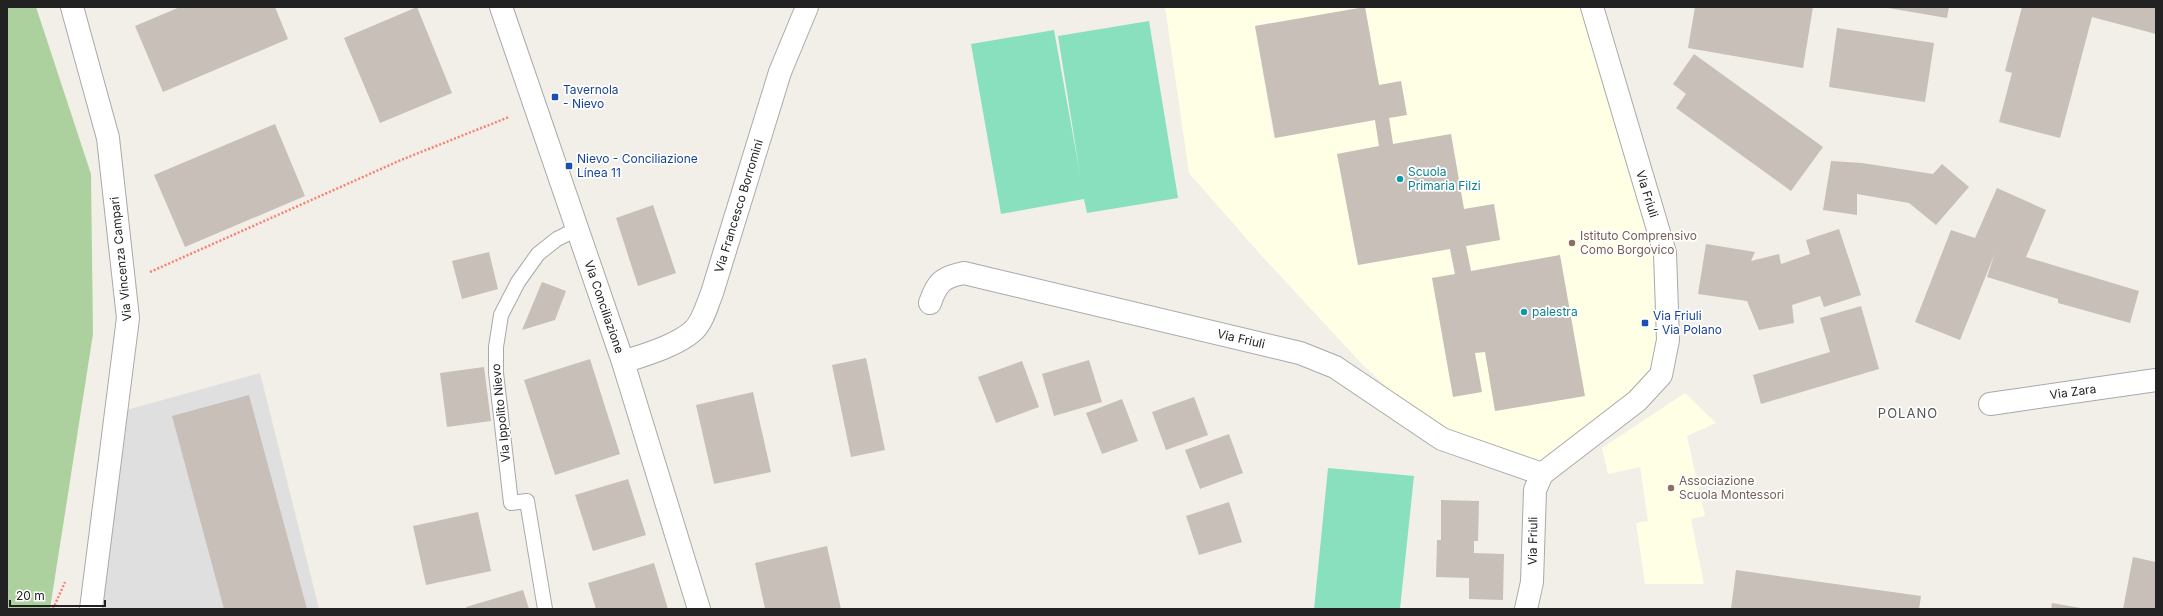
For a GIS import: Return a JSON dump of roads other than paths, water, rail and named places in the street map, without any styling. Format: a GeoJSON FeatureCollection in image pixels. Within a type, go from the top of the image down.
{"type":"FeatureCollection","features":[{"type":"Feature","properties":{"kind":"street","name":"Via Vincenza Campari"},"geometry":{"type":"LineString","coordinates":[[72,7],[108,138],[128,318],[91,609]]}},
{"type":"Feature","properties":{"kind":"street","name":"Via Conciliazione"},"geometry":{"type":"LineString","coordinates":[[501,7],[623,362],[699,609]]}},
{"type":"Feature","properties":{"kind":"street","name":"Via Francesco Borromini"},"geometry":{"type":"LineString","coordinates":[[623,362],[667,346],[693,331],[704,314],[715,285],[780,72],[806,7]]}},
{"type":"Feature","properties":{"kind":"street","name":"Via Friuli"},"geometry":{"type":"LineString","coordinates":[[1526,609],[1532,582],[1535,490],[1542,474],[1637,401],[1661,375],[1668,340],[1665,253],[1592,7]]}},
{"type":"Feature","properties":{"kind":"street","name":"Via Friuli"},"geometry":{"type":"LineString","coordinates":[[930,302],[935,287],[944,279],[964,273],[1300,353],[1335,367],[1442,440],[1542,474]]}},
{"type":"Feature","properties":{"kind":"street","name":"Via Zara"},"geometry":{"type":"LineString","coordinates":[[1990,404],[2156,380]]}},
{"type":"Feature","properties":{"kind":"lane","name":"Via Ippolito Nievo"},"geometry":{"type":"LineString","coordinates":[[546,609],[527,501],[511,503],[496,373],[496,346],[501,315],[518,282],[538,254],[557,239],[577,229]]}},
{"type":"Feature","properties":{"kind":"place","name":"Tavernola - Nievo"},"geometry":{"type":"Point","coordinates":[555,97]}},
{"type":"Feature","properties":{"kind":"place","name":"Nievo - Conciliazione Línea 11"},"geometry":{"type":"Point","coordinates":[569,166]}},
{"type":"Feature","properties":{"kind":"place","name":"Scuola Primaria Filzi"},"geometry":{"type":"Point","coordinates":[1400,179]}},
{"type":"Feature","properties":{"kind":"place","name":"Istituto Comprensivo Como Borgovico"},"geometry":{"type":"Point","coordinates":[1572,243]}},
{"type":"Feature","properties":{"kind":"place","name":"palestra"},"geometry":{"type":"Point","coordinates":[1524,312]}},
{"type":"Feature","properties":{"kind":"place","name":"Via Friuli - Via Polano"},"geometry":{"type":"Point","coordinates":[1645,323]}},
{"type":"Feature","properties":{"kind":"place","name":"Associazione Scuola Montessori"},"geometry":{"type":"Point","coordinates":[1671,488]}},
{"type":"Feature","properties":{"kind":"district","name":"POLANO"},"geometry":{"type":"Point","coordinates":[1908,413]}}]}
